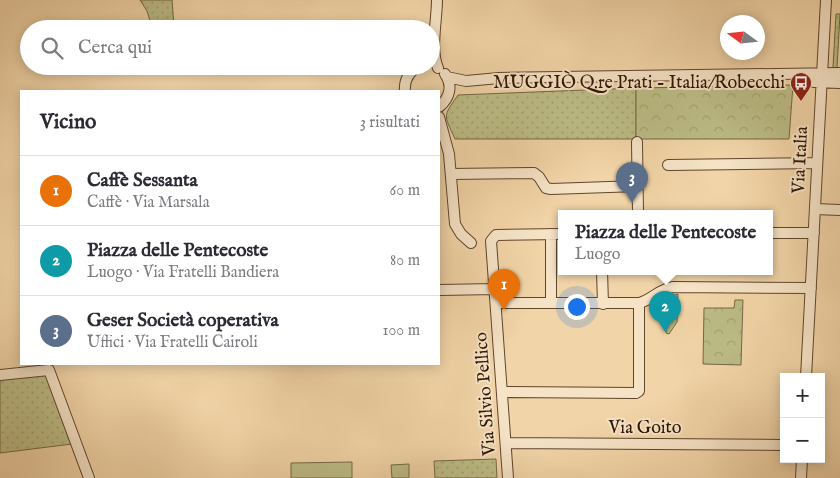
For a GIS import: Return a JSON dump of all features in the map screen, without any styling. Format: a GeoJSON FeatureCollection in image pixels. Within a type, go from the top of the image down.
{"type":"FeatureCollection","features":[{"type":"Feature","properties":{"kind":"street"},"geometry":{"type":"LineString","coordinates":[[435,20],[437,0]]}},
{"type":"Feature","properties":{"kind":"street","name":"Via Italia"},"geometry":{"type":"LineString","coordinates":[[806,373],[814,233],[819,79],[826,0]]}},
{"type":"Feature","properties":{"kind":"street"},"geometry":{"type":"LineString","coordinates":[[440,71],[447,77],[466,81],[499,78],[819,79],[840,83]]}},
{"type":"Feature","properties":{"kind":"street"},"geometry":{"type":"LineString","coordinates":[[819,79],[840,73]]}},
{"type":"Feature","properties":{"kind":"street"},"geometry":{"type":"LineString","coordinates":[[405,90],[408,75]]}},
{"type":"Feature","properties":{"kind":"street"},"geometry":{"type":"LineString","coordinates":[[440,114],[449,92],[447,77]]}},
{"type":"Feature","properties":{"kind":"street"},"geometry":{"type":"LineString","coordinates":[[449,92],[466,81]]}},
{"type":"Feature","properties":{"kind":"street"},"geometry":{"type":"LineString","coordinates":[[440,120],[449,154],[455,224],[461,234],[471,243]]}},
{"type":"Feature","properties":{"kind":"street"},"geometry":{"type":"LineString","coordinates":[[637,142],[638,210]]}},
{"type":"Feature","properties":{"kind":"street"},"geometry":{"type":"LineString","coordinates":[[668,165],[817,163]]}},
{"type":"Feature","properties":{"kind":"street"},"geometry":{"type":"LineString","coordinates":[[451,174],[534,172],[540,177],[546,188],[551,189],[638,186]]}},
{"type":"Feature","properties":{"kind":"street"},"geometry":{"type":"LineString","coordinates":[[815,209],[840,210]]}},
{"type":"Feature","properties":{"kind":"street"},"geometry":{"type":"LineString","coordinates":[[773,233],[814,233]]}},
{"type":"Feature","properties":{"kind":"street"},"geometry":{"type":"LineString","coordinates":[[551,302],[556,234]]}},
{"type":"Feature","properties":{"kind":"street","name":"Via Silvio Pellico"},"geometry":{"type":"LineString","coordinates":[[508,478],[491,241],[496,235],[556,234]]}},
{"type":"Feature","properties":{"kind":"street"},"geometry":{"type":"LineString","coordinates":[[602,275],[603,304]]}},
{"type":"Feature","properties":{"kind":"street"},"geometry":{"type":"LineString","coordinates":[[496,303],[639,303],[646,301],[663,289],[673,287],[811,288]]}},
{"type":"Feature","properties":{"kind":"street"},"geometry":{"type":"LineString","coordinates":[[440,290],[495,289]]}},
{"type":"Feature","properties":{"kind":"street"},"geometry":{"type":"LineString","coordinates":[[503,392],[636,393],[639,390],[639,303]]}},
{"type":"Feature","properties":{"kind":"street"},"geometry":{"type":"LineString","coordinates":[[0,375],[49,370],[89,478]]}},
{"type":"Feature","properties":{"kind":"street","name":"Via Goito"},"geometry":{"type":"LineString","coordinates":[[506,444],[780,445]]}},
{"type":"Feature","properties":{"kind":"street"},"geometry":{"type":"LineString","coordinates":[[801,478],[802,463]]}},
{"type":"Feature","properties":{"kind":"green space"},"geometry":{"type":"Polygon","coordinates":[[[140,0],[172,0],[174,20],[150,20],[140,0]]]}},
{"type":"Feature","properties":{"kind":"green space"},"geometry":{"type":"Polygon","coordinates":[[[836,14],[840,14],[837,68],[833,67],[836,14]]]}},
{"type":"Feature","properties":{"kind":"green space"},"geometry":{"type":"Polygon","coordinates":[[[793,85],[789,139],[636,139],[636,88],[793,85]]]}},
{"type":"Feature","properties":{"kind":"green space"},"geometry":{"type":"Polygon","coordinates":[[[636,88],[636,139],[455,139],[446,116],[458,95],[636,88]]]}},
{"type":"Feature","properties":{"kind":"green space"},"geometry":{"type":"Polygon","coordinates":[[[678,294],[677,322],[669,334],[666,333],[666,322],[669,319],[674,319],[675,295],[678,294]]]}},
{"type":"Feature","properties":{"kind":"green space"},"geometry":{"type":"Polygon","coordinates":[[[735,300],[743,300],[741,365],[703,364],[704,308],[734,308],[735,300]]]}},
{"type":"Feature","properties":{"kind":"green space"},"geometry":{"type":"Polygon","coordinates":[[[48,374],[72,444],[0,453],[0,379],[48,374]]]}},
{"type":"Feature","properties":{"kind":"green space"},"geometry":{"type":"Polygon","coordinates":[[[496,459],[497,478],[435,478],[434,461],[496,459]]]}},
{"type":"Feature","properties":{"kind":"green space"},"geometry":{"type":"Polygon","coordinates":[[[352,462],[352,478],[291,478],[291,463],[352,462]]]}},
{"type":"Feature","properties":{"kind":"green space"},"geometry":{"type":"Polygon","coordinates":[[[409,464],[409,478],[392,478],[391,465],[409,464]]]}},
{"type":"Feature","properties":{"kind":"place","name":"MUGGIÒ Q.re Prati - Italia/Robecchi"},"geometry":{"type":"Point","coordinates":[801,102]}},
{"type":"Feature","properties":{"kind":"place","name":"Geser Società coperativa"},"geometry":{"type":"Point","coordinates":[632,203]}},
{"type":"Feature","properties":{"kind":"place","name":"Caffè Sessanta"},"geometry":{"type":"Point","coordinates":[504,310]}},
{"type":"Feature","properties":{"kind":"place","name":"Piazza delle Pentecoste"},"geometry":{"type":"Point","coordinates":[665,332]}}]}
